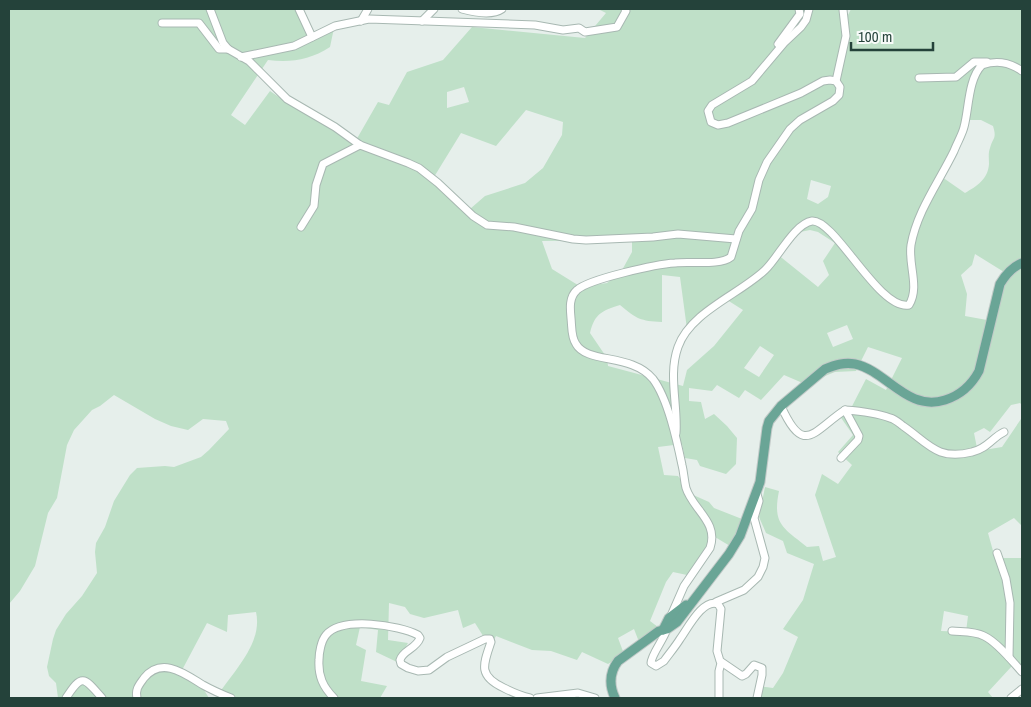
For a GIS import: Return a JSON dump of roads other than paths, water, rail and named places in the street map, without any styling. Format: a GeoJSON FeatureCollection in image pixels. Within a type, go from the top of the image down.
{"type":"FeatureCollection","features":[{"type":"Feature","properties":{"kind":"main road"},"geometry":{"type":"LineString","coordinates":[[615,698],[610,680],[614,665],[621,658],[678,622],[735,545],[756,494],[764,462],[769,420],[781,406],[825,369],[846,363],[866,368],[916,400],[941,402],[953,398],[973,382],[979,371],[1000,284],[1006,273],[1022,263]]}},
{"type":"Feature","properties":{"kind":"main road"},"geometry":{"type":"LineString","coordinates":[[665,629],[669,618],[691,602]]}},
{"type":"Feature","properties":{"kind":"street"},"geometry":{"type":"LineString","coordinates":[[210,9],[223,43],[228,49],[249,61],[287,100],[334,127],[360,145],[408,162],[419,168],[481,222],[493,227],[514,227],[586,240],[648,238],[678,234],[736,239]]}},
{"type":"Feature","properties":{"kind":"street"},"geometry":{"type":"LineString","coordinates":[[299,9],[312,37]]}},
{"type":"Feature","properties":{"kind":"street"},"geometry":{"type":"LineString","coordinates":[[362,21],[368,9]]}},
{"type":"Feature","properties":{"kind":"street"},"geometry":{"type":"LineString","coordinates":[[422,21],[434,9]]}},
{"type":"Feature","properties":{"kind":"street"},"geometry":{"type":"LineString","coordinates":[[462,9],[472,12],[498,12],[502,9]]}},
{"type":"Feature","properties":{"kind":"street"},"geometry":{"type":"LineString","coordinates":[[242,57],[294,46],[335,26],[369,19],[535,25],[564,30],[578,28],[585,32],[617,27],[626,11],[625,9]]}},
{"type":"Feature","properties":{"kind":"street"},"geometry":{"type":"LineString","coordinates":[[774,56],[773,52],[800,14],[799,9]]}},
{"type":"Feature","properties":{"kind":"street"},"geometry":{"type":"LineString","coordinates":[[809,9],[806,20],[801,27],[752,81],[712,105],[708,111],[711,122],[718,125],[728,123],[801,93],[823,81],[836,81]]}},
{"type":"Feature","properties":{"kind":"street"},"geometry":{"type":"LineString","coordinates":[[669,618],[684,586],[710,548],[713,536],[709,524],[685,486],[676,438],[658,388],[648,375],[636,366],[586,354],[577,347],[573,337],[570,302],[574,294],[583,285],[647,267],[693,262],[724,262],[731,257],[738,231],[752,209],[759,180],[766,162],[790,129],[800,120],[833,101],[839,95],[840,87],[836,81],[846,36],[843,10]]}},
{"type":"Feature","properties":{"kind":"street"},"geometry":{"type":"LineString","coordinates":[[162,23],[199,23],[219,49],[228,49]]}},
{"type":"Feature","properties":{"kind":"street"},"geometry":{"type":"LineString","coordinates":[[919,78],[956,77],[974,62],[999,62],[1013,65],[1022,71]]}},
{"type":"Feature","properties":{"kind":"street"},"geometry":{"type":"LineString","coordinates":[[676,438],[677,414],[673,370],[682,336],[689,327],[720,302],[764,272],[802,225],[812,221],[822,223],[895,304],[909,305],[912,300],[914,285],[911,247],[915,230],[923,207],[949,161],[964,128],[968,100],[977,71],[982,65],[990,62]]}},
{"type":"Feature","properties":{"kind":"street"},"geometry":{"type":"LineString","coordinates":[[302,227],[314,206],[316,185],[323,164],[360,145]]}},
{"type":"Feature","properties":{"kind":"street"},"geometry":{"type":"LineString","coordinates":[[781,406],[790,424],[797,432],[805,436],[812,436],[845,410],[857,411],[892,418],[915,434],[928,447],[936,451],[957,454],[974,452],[995,440],[998,434],[1004,432]]}},
{"type":"Feature","properties":{"kind":"street"},"geometry":{"type":"LineString","coordinates":[[841,458],[856,444],[859,436],[845,410]]}},
{"type":"Feature","properties":{"kind":"street"},"geometry":{"type":"LineString","coordinates":[[665,629],[664,639],[651,658],[651,663],[656,666],[664,661],[699,612],[709,604],[744,590],[758,577],[765,558],[754,522],[754,514],[759,501],[756,494]]}},
{"type":"Feature","properties":{"kind":"street"},"geometry":{"type":"LineString","coordinates":[[997,553],[1006,580],[1010,603],[1009,657]]}},
{"type":"Feature","properties":{"kind":"street"},"geometry":{"type":"LineString","coordinates":[[716,602],[721,609],[718,651],[721,663],[719,671],[719,698]]}},
{"type":"Feature","properties":{"kind":"street"},"geometry":{"type":"LineString","coordinates":[[334,698],[326,689],[319,676],[319,656],[323,640],[326,634],[337,627],[370,624],[407,631],[418,636],[420,638],[417,644],[403,654],[400,660],[405,667],[418,671],[429,670],[447,657],[486,639],[490,640],[484,666],[488,678],[494,683],[530,698]]}},
{"type":"Feature","properties":{"kind":"street"},"geometry":{"type":"LineString","coordinates":[[952,631],[984,635],[1009,657],[1022,672]]}},
{"type":"Feature","properties":{"kind":"street"},"geometry":{"type":"LineString","coordinates":[[721,663],[742,676],[754,665],[762,668],[757,698]]}},
{"type":"Feature","properties":{"kind":"street"},"geometry":{"type":"LineString","coordinates":[[137,698],[137,688],[147,675],[159,667],[164,667],[183,672],[203,685],[231,698]]}},
{"type":"Feature","properties":{"kind":"street"},"geometry":{"type":"LineString","coordinates":[[66,698],[76,684],[82,680],[87,681],[102,698]]}},
{"type":"Feature","properties":{"kind":"street"},"geometry":{"type":"LineString","coordinates":[[1011,698],[1022,689]]}},
{"type":"Feature","properties":{"kind":"street"},"geometry":{"type":"LineString","coordinates":[[537,698],[578,693],[595,698]]}}]}
